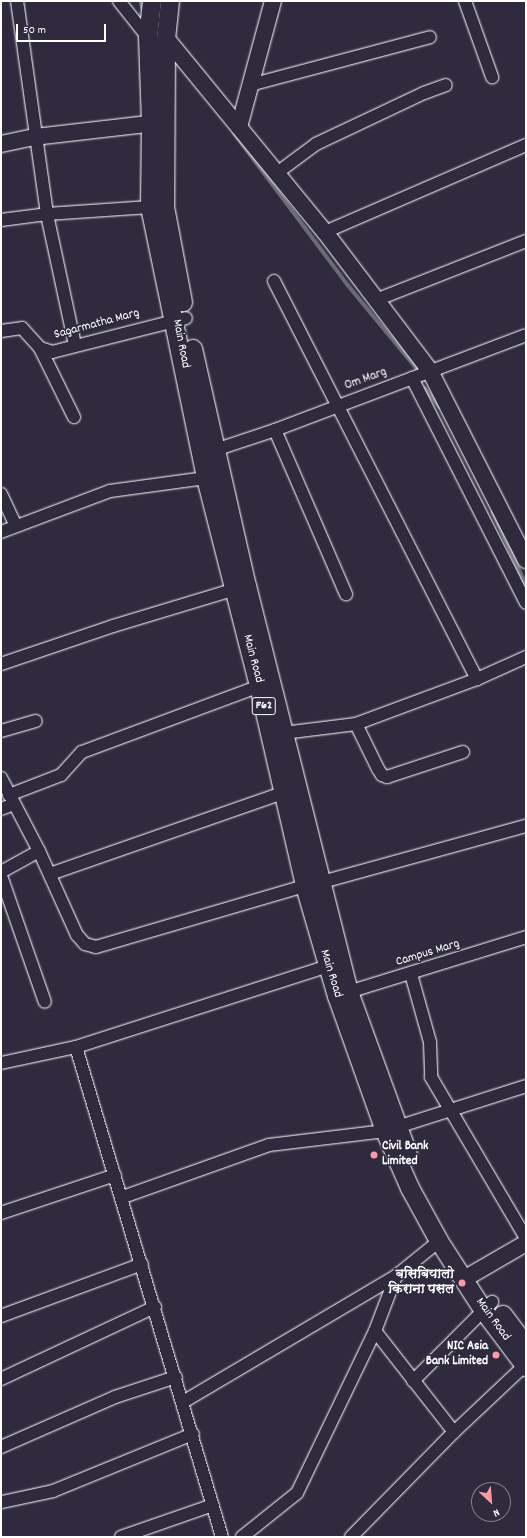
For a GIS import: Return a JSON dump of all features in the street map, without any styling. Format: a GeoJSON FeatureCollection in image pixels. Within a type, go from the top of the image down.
{"type":"FeatureCollection","features":[{"type":"Feature","properties":{"kind":"main road","name":"Main Road"},"geometry":{"type":"LineString","coordinates":[[152,1],[148,37],[158,123],[165,207],[181,319],[213,477],[240,588],[304,886],[328,966],[343,994],[410,1188],[439,1241],[468,1277],[526,1366]]}},
{"type":"Feature","properties":{"kind":"main road","name":"Main Road"},"geometry":{"type":"LineString","coordinates":[[170,1],[166,38],[167,61],[158,123],[150,207],[215,450],[213,477]]}},
{"type":"Feature","properties":{"kind":"main road","name":"Main Road"},"geometry":{"type":"LineString","coordinates":[[240,588],[284,733],[322,882],[343,994]]}},
{"type":"Feature","properties":{"kind":"main road","name":"Main Road"},"geometry":{"type":"LineString","coordinates":[[391,1130],[468,1277]]}},
{"type":"Feature","properties":{"kind":"main road","name":"Main Road"},"geometry":{"type":"LineString","coordinates":[[488,1306],[526,1345]]}},
{"type":"Feature","properties":{"kind":"street"},"geometry":{"type":"LineString","coordinates":[[17,1],[47,214],[75,345]]}},
{"type":"Feature","properties":{"kind":"street"},"geometry":{"type":"LineString","coordinates":[[119,1],[167,61]]}},
{"type":"Feature","properties":{"kind":"street"},"geometry":{"type":"LineString","coordinates":[[239,127],[273,1]]}},
{"type":"Feature","properties":{"kind":"street"},"geometry":{"type":"LineString","coordinates":[[465,1],[492,77]]}},
{"type":"Feature","properties":{"kind":"street"},"geometry":{"type":"LineString","coordinates":[[166,38],[325,232],[430,371],[526,560]]}},
{"type":"Feature","properties":{"kind":"street"},"geometry":{"type":"LineString","coordinates":[[250,85],[430,38]]}},
{"type":"Feature","properties":{"kind":"street"},"geometry":{"type":"LineString","coordinates":[[277,173],[316,144],[424,93],[446,85]]}},
{"type":"Feature","properties":{"kind":"street"},"geometry":{"type":"LineString","coordinates":[[1,144],[35,137],[158,123]]}},
{"type":"Feature","properties":{"kind":"street"},"geometry":{"type":"LineString","coordinates":[[325,232],[526,146]]}},
{"type":"Feature","properties":{"kind":"street"},"geometry":{"type":"LineString","coordinates":[[1,220],[47,214],[150,207]]}},
{"type":"Feature","properties":{"kind":"street"},"geometry":{"type":"LineString","coordinates":[[376,300],[526,241]]}},
{"type":"Feature","properties":{"kind":"street"},"geometry":{"type":"LineString","coordinates":[[274,280],[478,679]]}},
{"type":"Feature","properties":{"kind":"street","name":"Sagarmatha Marg"},"geometry":{"type":"LineString","coordinates":[[1,331],[22,328],[40,348],[52,352],[181,319]]}},
{"type":"Feature","properties":{"kind":"street","name":"Om Marg"},"geometry":{"type":"LineString","coordinates":[[215,450],[275,430],[526,335]]}},
{"type":"Feature","properties":{"kind":"street"},"geometry":{"type":"LineString","coordinates":[[40,348],[74,417]]}},
{"type":"Feature","properties":{"kind":"street"},"geometry":{"type":"LineString","coordinates":[[412,378],[526,603]]}},
{"type":"Feature","properties":{"kind":"street"},"geometry":{"type":"LineString","coordinates":[[275,430],[346,594]]}},
{"type":"Feature","properties":{"kind":"street"},"geometry":{"type":"LineString","coordinates":[[1,532],[110,491],[213,477]]}},
{"type":"Feature","properties":{"kind":"street"},"geometry":{"type":"LineString","coordinates":[[1,494],[16,526]]}},
{"type":"Feature","properties":{"kind":"street"},"geometry":{"type":"LineString","coordinates":[[1,664],[113,626],[240,588]]}},
{"type":"Feature","properties":{"kind":"street"},"geometry":{"type":"LineString","coordinates":[[284,733],[356,724],[478,679],[526,657]]}},
{"type":"Feature","properties":{"kind":"street"},"geometry":{"type":"LineString","coordinates":[[1,809],[12,799],[61,775],[82,752],[260,686]]}},
{"type":"Feature","properties":{"kind":"street"},"geometry":{"type":"LineString","coordinates":[[1,731],[36,721]]}},
{"type":"Feature","properties":{"kind":"street"},"geometry":{"type":"LineString","coordinates":[[356,724],[378,769],[382,775],[387,777],[463,752]]}},
{"type":"Feature","properties":{"kind":"street"},"geometry":{"type":"LineString","coordinates":[[1,778],[39,851],[77,934],[85,944],[96,946],[304,886]]}},
{"type":"Feature","properties":{"kind":"street"},"geometry":{"type":"LineString","coordinates":[[50,874],[283,793]]}},
{"type":"Feature","properties":{"kind":"street"},"geometry":{"type":"LineString","coordinates":[[322,882],[526,826]]}},
{"type":"Feature","properties":{"kind":"street"},"geometry":{"type":"LineString","coordinates":[[1,872],[5,867],[39,851]]}},
{"type":"Feature","properties":{"kind":"street"},"geometry":{"type":"LineString","coordinates":[[1,876],[6,906],[45,1002]]}},
{"type":"Feature","properties":{"kind":"street","name":"Campus Marg"},"geometry":{"type":"LineString","coordinates":[[343,994],[526,937]]}},
{"type":"Feature","properties":{"kind":"street"},"geometry":{"type":"LineString","coordinates":[[1,1063],[76,1048],[328,966]]}},
{"type":"Feature","properties":{"kind":"street"},"geometry":{"type":"LineString","coordinates":[[411,974],[430,1042],[431,1077],[526,1238]]}},
{"type":"Feature","properties":{"kind":"street"},"geometry":{"type":"LineString","coordinates":[[76,1048],[115,1176],[123,1197],[222,1537]]}},
{"type":"Feature","properties":{"kind":"street"},"geometry":{"type":"LineString","coordinates":[[123,1197],[269,1146],[391,1130],[526,1086]]}},
{"type":"Feature","properties":{"kind":"street"},"geometry":{"type":"LineString","coordinates":[[1,1213],[115,1176]]}},
{"type":"Feature","properties":{"kind":"street"},"geometry":{"type":"LineString","coordinates":[[183,1402],[396,1276],[439,1241]]}},
{"type":"Feature","properties":{"kind":"street"},"geometry":{"type":"LineString","coordinates":[[468,1277],[526,1243]]}},
{"type":"Feature","properties":{"kind":"street"},"geometry":{"type":"LineString","coordinates":[[1,1316],[142,1264]]}},
{"type":"Feature","properties":{"kind":"street"},"geometry":{"type":"LineString","coordinates":[[242,1537],[297,1492],[375,1331],[396,1276]]}},
{"type":"Feature","properties":{"kind":"street"},"geometry":{"type":"LineString","coordinates":[[413,1381],[488,1306]]}},
{"type":"Feature","properties":{"kind":"street"},"geometry":{"type":"LineString","coordinates":[[1,1379],[155,1308]]}},
{"type":"Feature","properties":{"kind":"street"},"geometry":{"type":"LineString","coordinates":[[375,1331],[454,1432]]}},
{"type":"Feature","properties":{"kind":"street"},"geometry":{"type":"LineString","coordinates":[[351,1537],[454,1432],[526,1366]]}},
{"type":"Feature","properties":{"kind":"street"},"geometry":{"type":"LineString","coordinates":[[1,1447],[115,1397],[176,1377]]}},
{"type":"Feature","properties":{"kind":"street"},"geometry":{"type":"LineString","coordinates":[[2,1502],[53,1491],[193,1434]]}},
{"type":"Feature","properties":{"kind":"street"},"geometry":{"type":"LineString","coordinates":[[121,1537],[213,1505]]}},
{"type":"Feature","properties":{"kind":"waterway"},"geometry":{"type":"LineString","coordinates":[[141,1],[143,9]]}},
{"type":"Feature","properties":{"kind":"waterway"},"geometry":{"type":"LineString","coordinates":[[235,134],[348,285],[418,370]]}},
{"type":"Feature","properties":{"kind":"waterway"},"geometry":{"type":"LineString","coordinates":[[425,388],[440,407]]}},
{"type":"Feature","properties":{"kind":"waterway"},"geometry":{"type":"LineString","coordinates":[[493,512],[526,584]]}},
{"type":"Feature","properties":{"kind":"place","name":"Civil Bank Limited"},"geometry":{"type":"Point","coordinates":[374,1155]}},
{"type":"Feature","properties":{"kind":"place","name":"बसिबियालो किराना पसल"},"geometry":{"type":"Point","coordinates":[462,1283]}},
{"type":"Feature","properties":{"kind":"place","name":"NIC Asia Bank Limited"},"geometry":{"type":"Point","coordinates":[496,1355]}}]}
